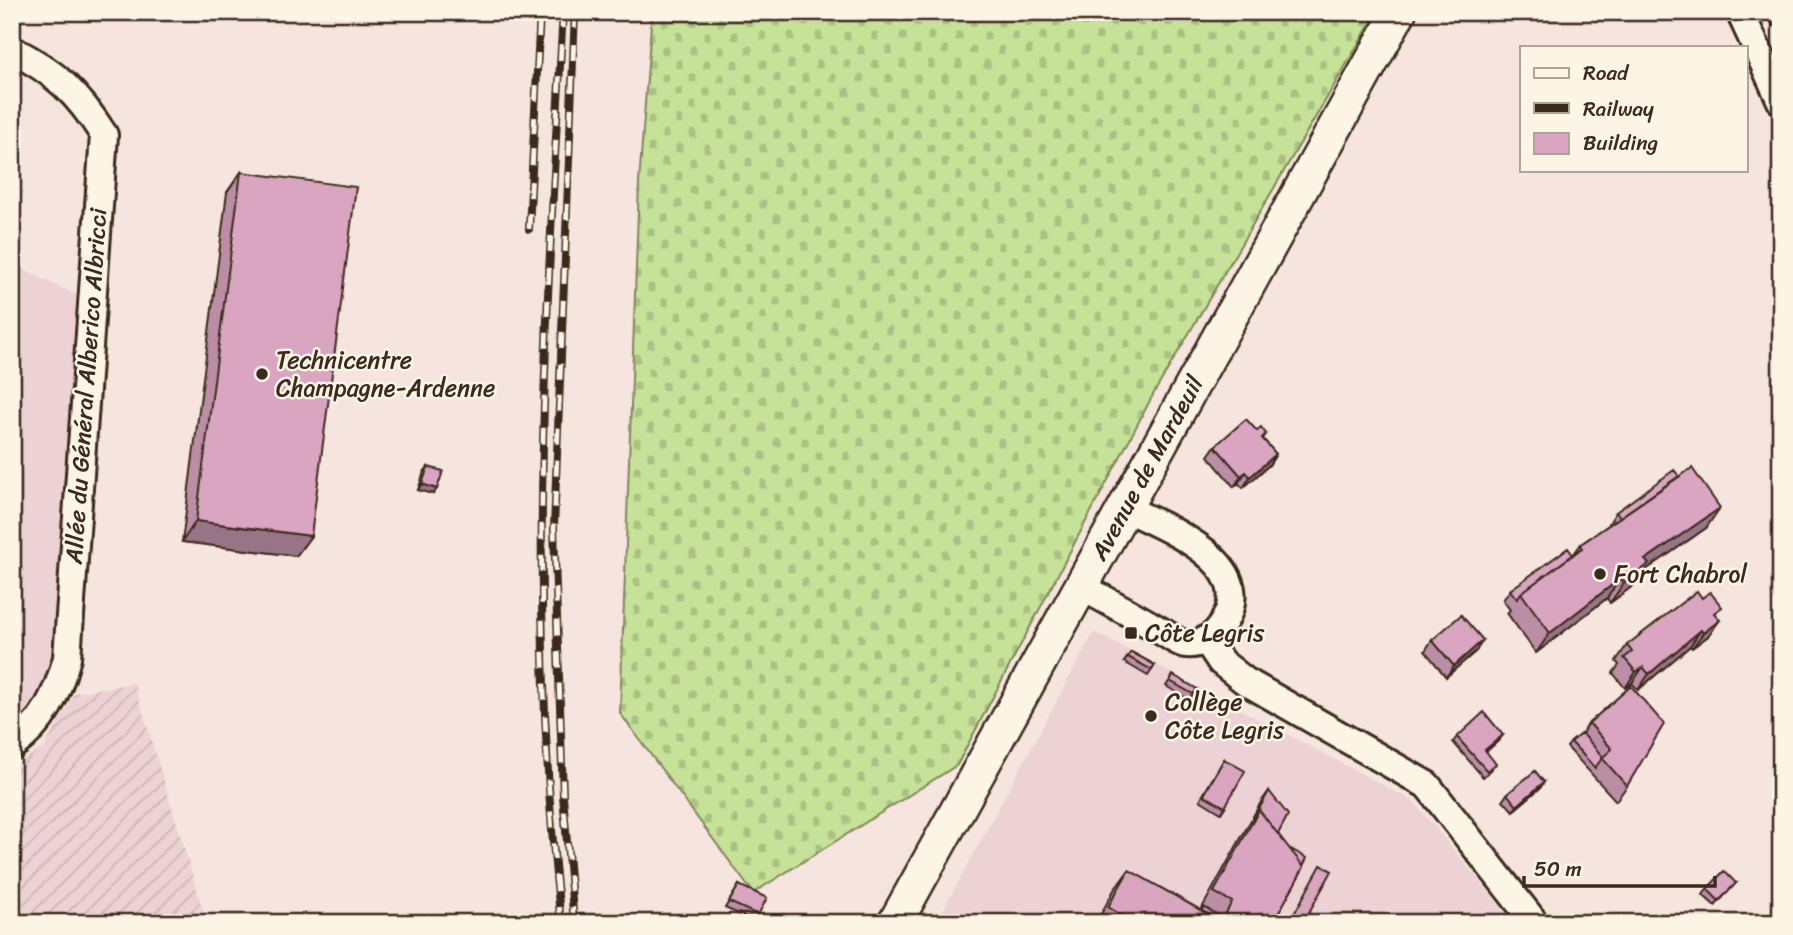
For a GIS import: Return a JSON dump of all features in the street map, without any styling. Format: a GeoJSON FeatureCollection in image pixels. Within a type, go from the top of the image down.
{"type":"FeatureCollection","features":[{"type":"Feature","properties":{"kind":"street","name":"Avenue de Mardeuil"},"geometry":{"type":"LineString","coordinates":[[895,923],[1399,12]]}},
{"type":"Feature","properties":{"kind":"street"},"geometry":{"type":"LineString","coordinates":[[1740,12],[1781,102]]}},
{"type":"Feature","properties":{"kind":"street","name":"Allée du Général Alberico Albricci"},"geometry":{"type":"LineString","coordinates":[[12,50],[45,66],[82,100],[104,135],[67,659],[59,687],[47,712],[30,733],[12,746]]}},
{"type":"Feature","properties":{"kind":"street"},"geometry":{"type":"LineString","coordinates":[[1082,587],[1185,644],[1207,641],[1222,625],[1230,600],[1228,575],[1213,557],[1177,533],[1125,508]]}},
{"type":"Feature","properties":{"kind":"street"},"geometry":{"type":"LineString","coordinates":[[1207,641],[1221,662],[1245,681],[1427,785],[1535,923]]}},
{"type":"Feature","properties":{"kind":"shaded area"},"geometry":{"type":"Polygon","coordinates":[[[12,264],[76,295],[54,668],[29,715],[12,726],[12,264]]]}},
{"type":"Feature","properties":{"kind":"shaded area","name":"Collège Côte Legris"},"geometry":{"type":"Polygon","coordinates":[[[1094,632],[1413,801],[1515,923],[936,923],[1094,632]]]}},
{"type":"Feature","properties":{"kind":"shaded area"},"geometry":{"type":"Polygon","coordinates":[[[134,683],[207,923],[12,923],[12,766],[44,748],[75,693],[134,683]]]}},
{"type":"Feature","properties":{"kind":"green space"},"geometry":{"type":"Polygon","coordinates":[[[652,12],[1377,12],[1154,393],[957,765],[753,893],[620,713],[639,183],[652,12]]]}},
{"type":"Feature","properties":{"kind":"building"},"geometry":{"type":"Polygon","coordinates":[[[1773,12],[1781,12],[1781,17],[1776,21],[1773,12]]]}},
{"type":"Feature","properties":{"kind":"building","name":"Technicentre Champagne-Ardenne"},"geometry":{"type":"Polygon","coordinates":[[[241,172],[356,187],[311,536],[196,521],[241,172]]]}},
{"type":"Feature","properties":{"kind":"building"},"geometry":{"type":"Polygon","coordinates":[[[1246,419],[1257,431],[1261,427],[1266,434],[1262,438],[1276,454],[1250,477],[1246,472],[1241,476],[1215,446],[1246,419]]]}},
{"type":"Feature","properties":{"kind":"building"},"geometry":{"type":"Polygon","coordinates":[[[428,467],[443,471],[437,489],[422,484],[428,467]]]}},
{"type":"Feature","properties":{"kind":"building","name":"Fort Chabrol"},"geometry":{"type":"Polygon","coordinates":[[[1692,468],[1720,508],[1645,560],[1649,564],[1624,583],[1621,578],[1550,633],[1521,593],[1582,548],[1581,544],[1692,468]]]}},
{"type":"Feature","properties":{"kind":"building"},"geometry":{"type":"Polygon","coordinates":[[[1674,470],[1679,476],[1620,517],[1616,512],[1674,470]]]}},
{"type":"Feature","properties":{"kind":"building"},"geometry":{"type":"Polygon","coordinates":[[[1568,548],[1573,555],[1521,593],[1517,599],[1510,590],[1568,548]]]}},
{"type":"Feature","properties":{"kind":"building"},"geometry":{"type":"Polygon","coordinates":[[[1697,591],[1702,598],[1710,592],[1722,607],[1714,613],[1720,620],[1703,633],[1701,630],[1649,674],[1643,667],[1636,672],[1624,658],[1632,652],[1627,645],[1697,591]]]}},
{"type":"Feature","properties":{"kind":"building"},"geometry":{"type":"Polygon","coordinates":[[[1461,615],[1483,640],[1454,666],[1432,640],[1461,615]]]}},
{"type":"Feature","properties":{"kind":"building"},"geometry":{"type":"Polygon","coordinates":[[[1131,652],[1155,665],[1152,670],[1128,657],[1131,652]]]}},
{"type":"Feature","properties":{"kind":"building"},"geometry":{"type":"Polygon","coordinates":[[[1173,675],[1197,689],[1193,694],[1170,681],[1173,675]]]}},
{"type":"Feature","properties":{"kind":"building"},"geometry":{"type":"Polygon","coordinates":[[[1631,686],[1664,724],[1627,786],[1602,758],[1612,749],[1589,723],[1631,686]]]}},
{"type":"Feature","properties":{"kind":"building"},"geometry":{"type":"Polygon","coordinates":[[[1484,712],[1503,735],[1485,750],[1496,764],[1487,771],[1457,737],[1484,712]]]}},
{"type":"Feature","properties":{"kind":"building"},"geometry":{"type":"Polygon","coordinates":[[[1582,733],[1603,757],[1595,768],[1571,742],[1582,733]]]}},
{"type":"Feature","properties":{"kind":"building"},"geometry":{"type":"Polygon","coordinates":[[[1224,759],[1245,771],[1225,807],[1204,795],[1224,759]]]}},
{"type":"Feature","properties":{"kind":"building"},"geometry":{"type":"Polygon","coordinates":[[[1535,771],[1544,782],[1517,806],[1507,794],[1535,771]]]}},
{"type":"Feature","properties":{"kind":"building"},"geometry":{"type":"Polygon","coordinates":[[[1269,791],[1288,815],[1278,834],[1259,810],[1253,820],[1269,791]]]}},
{"type":"Feature","properties":{"kind":"building"},"geometry":{"type":"Polygon","coordinates":[[[1259,810],[1304,867],[1273,923],[1125,923],[1128,919],[1108,907],[1129,870],[1221,922],[1232,902],[1214,892],[1259,810]]]}},
{"type":"Feature","properties":{"kind":"building"},"geometry":{"type":"Polygon","coordinates":[[[1289,848],[1307,858],[1303,866],[1289,848]]]}},
{"type":"Feature","properties":{"kind":"building"},"geometry":{"type":"Polygon","coordinates":[[[1321,865],[1332,871],[1303,923],[1289,923],[1321,865]]]}},
{"type":"Feature","properties":{"kind":"building"},"geometry":{"type":"Polygon","coordinates":[[[1724,871],[1736,883],[1719,901],[1707,889],[1724,871]]]}},
{"type":"Feature","properties":{"kind":"building"},"geometry":{"type":"Polygon","coordinates":[[[739,885],[767,898],[758,915],[729,902],[739,885]]]}},
{"type":"Feature","properties":{"kind":"building"},"geometry":{"type":"Polygon","coordinates":[[[1204,907],[1221,917],[1219,920],[1202,911],[1204,907]]]}},
{"type":"Feature","properties":{"kind":"railway"},"geometry":{"type":"LineString","coordinates":[[529,229],[540,12]]}},
{"type":"Feature","properties":{"kind":"railway"},"geometry":{"type":"LineString","coordinates":[[561,923],[550,809],[544,695],[542,467],[563,12]]}},
{"type":"Feature","properties":{"kind":"railway"},"geometry":{"type":"LineString","coordinates":[[574,923],[563,796],[554,528],[575,12]]}},
{"type":"Feature","properties":{"kind":"place","name":"Technicentre Champagne-Ardenne"},"geometry":{"type":"Point","coordinates":[262,374]}},
{"type":"Feature","properties":{"kind":"place","name":"Fort Chabrol"},"geometry":{"type":"Point","coordinates":[1600,574]}},
{"type":"Feature","properties":{"kind":"place","name":"Côte Legris"},"geometry":{"type":"Point","coordinates":[1131,633]}},
{"type":"Feature","properties":{"kind":"place","name":"Collège Côte Legris"},"geometry":{"type":"Point","coordinates":[1151,716]}}]}
